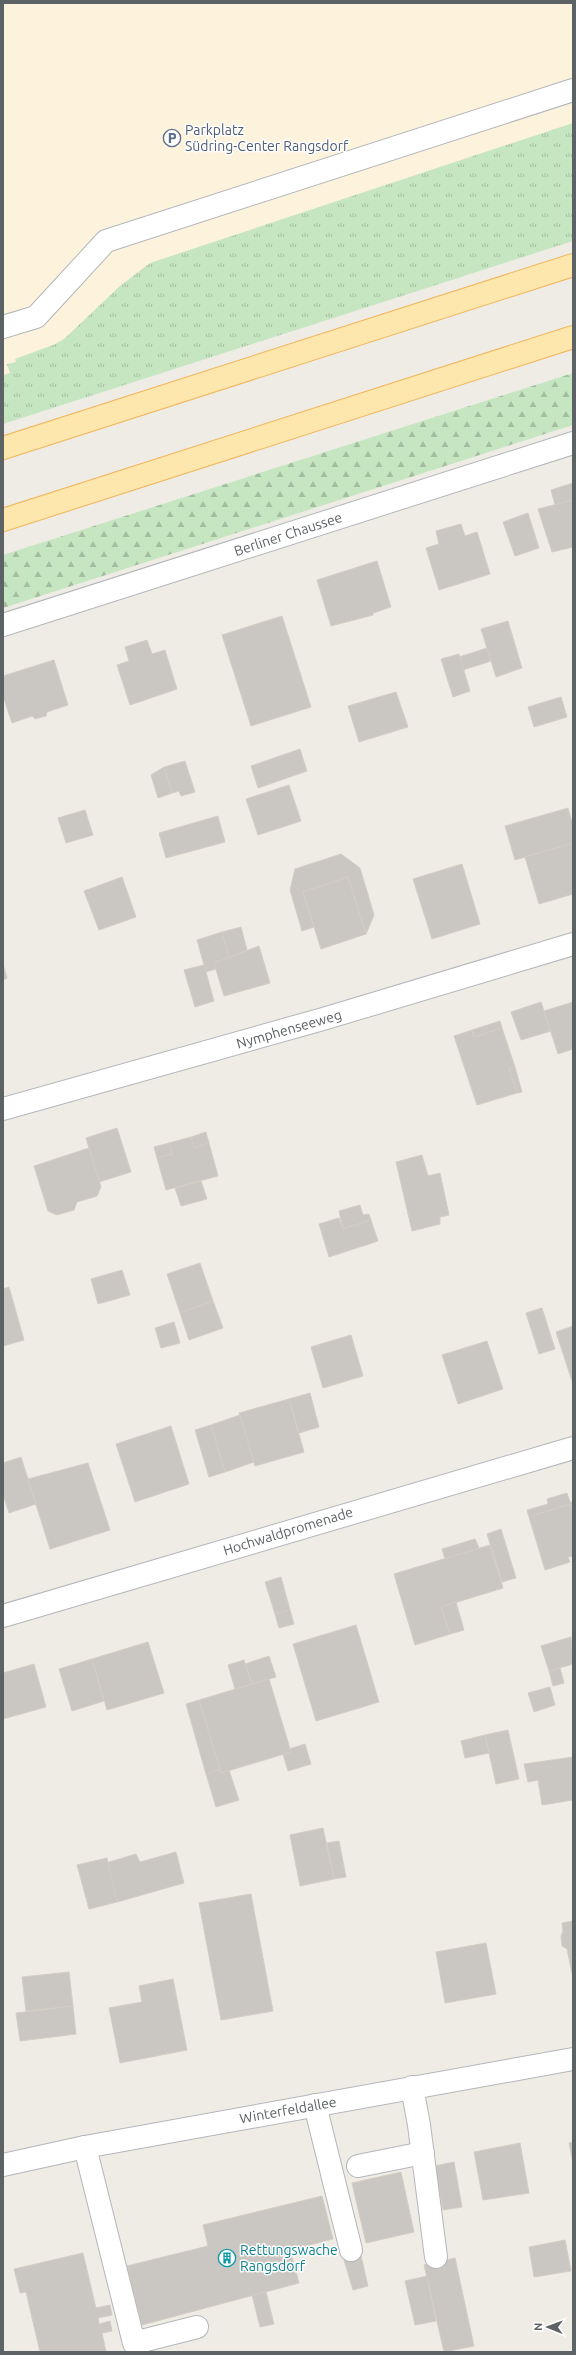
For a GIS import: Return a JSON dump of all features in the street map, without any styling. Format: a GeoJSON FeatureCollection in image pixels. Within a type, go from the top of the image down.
{"type":"FeatureCollection","features":[{"type":"Feature","properties":{"kind":"main road"},"geometry":{"type":"LineString","coordinates":[[3,448],[573,265]]}},
{"type":"Feature","properties":{"kind":"main road"},"geometry":{"type":"LineString","coordinates":[[3,520],[573,336]]}},
{"type":"Feature","properties":{"kind":"street"},"geometry":{"type":"LineString","coordinates":[[3,327],[36,317],[106,241],[573,90]]}},
{"type":"Feature","properties":{"kind":"street","name":"Berliner Chaussee"},"geometry":{"type":"LineString","coordinates":[[3,626],[573,443]]}},
{"type":"Feature","properties":{"kind":"street","name":"Nymphenseeweg"},"geometry":{"type":"LineString","coordinates":[[3,1109],[323,1019],[573,944]]}},
{"type":"Feature","properties":{"kind":"street","name":"Hochwaldpromenade"},"geometry":{"type":"LineString","coordinates":[[3,1616],[573,1448]]}},
{"type":"Feature","properties":{"kind":"street","name":"Winterfeldallee"},"geometry":{"type":"LineString","coordinates":[[3,2165],[85,2147],[573,2059]]}},
{"type":"Feature","properties":{"kind":"street"},"geometry":{"type":"LineString","coordinates":[[412,2087],[423,2153],[436,2257]]}},
{"type":"Feature","properties":{"kind":"street"},"geometry":{"type":"LineString","coordinates":[[315,2105],[351,2250]]}},
{"type":"Feature","properties":{"kind":"street"},"geometry":{"type":"LineString","coordinates":[[85,2147],[134,2343],[197,2327]]}},
{"type":"Feature","properties":{"kind":"street"},"geometry":{"type":"LineString","coordinates":[[358,2166],[423,2153]]}},
{"type":"Feature","properties":{"kind":"shaded area"},"geometry":{"type":"Polygon","coordinates":[[[3,3],[573,3],[573,148],[3,389],[3,3]]]}},
{"type":"Feature","properties":{"kind":"green space"},"geometry":{"type":"Polygon","coordinates":[[[573,123],[573,241],[3,424],[3,375],[10,373],[7,364],[16,362],[15,359],[53,345],[64,339],[120,286],[150,263],[573,123]]]}},
{"type":"Feature","properties":{"kind":"green space"},"geometry":{"type":"Polygon","coordinates":[[[573,373],[573,425],[3,608],[3,555],[573,373]]]}},
{"type":"Feature","properties":{"kind":"building"},"geometry":{"type":"Polygon","coordinates":[[[573,483],[573,500],[555,505],[551,490],[573,483]]]}},
{"type":"Feature","properties":{"kind":"building"},"geometry":{"type":"Polygon","coordinates":[[[573,500],[573,547],[552,552],[538,509],[573,500]]]}},
{"type":"Feature","properties":{"kind":"building"},"geometry":{"type":"Polygon","coordinates":[[[528,513],[539,548],[515,556],[503,522],[528,513]]]}},
{"type":"Feature","properties":{"kind":"building"},"geometry":{"type":"Polygon","coordinates":[[[461,524],[465,536],[477,532],[490,574],[439,590],[426,548],[439,544],[436,531],[461,524]]]}},
{"type":"Feature","properties":{"kind":"building"},"geometry":{"type":"Polygon","coordinates":[[[377,561],[391,607],[373,613],[373,615],[331,626],[317,580],[377,561]]]}},
{"type":"Feature","properties":{"kind":"building"},"geometry":{"type":"Polygon","coordinates":[[[282,616],[311,707],[251,726],[222,635],[282,616]]]}},
{"type":"Feature","properties":{"kind":"building"},"geometry":{"type":"Polygon","coordinates":[[[508,621],[522,668],[496,677],[481,629],[508,621]]]}},
{"type":"Feature","properties":{"kind":"building"},"geometry":{"type":"Polygon","coordinates":[[[147,640],[152,654],[165,650],[177,689],[130,705],[117,665],[129,661],[125,647],[147,640]]]}},
{"type":"Feature","properties":{"kind":"building"},"geometry":{"type":"Polygon","coordinates":[[[487,648],[491,661],[463,670],[459,657],[487,648]]]}},
{"type":"Feature","properties":{"kind":"building"},"geometry":{"type":"Polygon","coordinates":[[[459,654],[470,691],[453,697],[441,659],[459,654]]]}},
{"type":"Feature","properties":{"kind":"building"},"geometry":{"type":"Polygon","coordinates":[[[54,660],[68,705],[47,712],[46,716],[35,719],[32,716],[12,723],[3,696],[3,676],[54,660]]]}},
{"type":"Feature","properties":{"kind":"building"},"geometry":{"type":"Polygon","coordinates":[[[396,692],[408,727],[359,742],[348,706],[396,692]]]}},
{"type":"Feature","properties":{"kind":"building"},"geometry":{"type":"Polygon","coordinates":[[[561,697],[567,717],[534,727],[528,707],[561,697]]]}},
{"type":"Feature","properties":{"kind":"building"},"geometry":{"type":"Polygon","coordinates":[[[300,749],[307,771],[258,788],[251,766],[300,749]]]}},
{"type":"Feature","properties":{"kind":"building"},"geometry":{"type":"Polygon","coordinates":[[[185,761],[195,792],[181,796],[179,791],[172,793],[164,767],[185,761]]]}},
{"type":"Feature","properties":{"kind":"building"},"geometry":{"type":"Polygon","coordinates":[[[164,767],[172,793],[158,798],[151,775],[164,767]]]}},
{"type":"Feature","properties":{"kind":"building"},"geometry":{"type":"Polygon","coordinates":[[[289,785],[301,821],[258,835],[246,799],[289,785]]]}},
{"type":"Feature","properties":{"kind":"building"},"geometry":{"type":"Polygon","coordinates":[[[568,808],[573,825],[573,843],[515,860],[505,826],[568,808]]]}},
{"type":"Feature","properties":{"kind":"building"},"geometry":{"type":"Polygon","coordinates":[[[85,810],[93,835],[66,843],[58,818],[85,810]]]}},
{"type":"Feature","properties":{"kind":"building"},"geometry":{"type":"Polygon","coordinates":[[[218,816],[225,842],[166,858],[159,833],[218,816]]]}},
{"type":"Feature","properties":{"kind":"building"},"geometry":{"type":"Polygon","coordinates":[[[573,843],[573,894],[539,904],[525,857],[573,843]]]}},
{"type":"Feature","properties":{"kind":"building"},"geometry":{"type":"Polygon","coordinates":[[[341,854],[360,868],[374,915],[366,934],[348,877],[303,892],[314,927],[302,931],[290,890],[295,869],[341,854]]]}},
{"type":"Feature","properties":{"kind":"building"},"geometry":{"type":"Polygon","coordinates":[[[462,864],[480,924],[432,939],[413,879],[462,864]]]}},
{"type":"Feature","properties":{"kind":"building"},"geometry":{"type":"Polygon","coordinates":[[[122,877],[136,917],[99,930],[84,891],[122,877]]]}},
{"type":"Feature","properties":{"kind":"building"},"geometry":{"type":"Polygon","coordinates":[[[348,877],[366,934],[321,949],[303,892],[348,877]]]}},
{"type":"Feature","properties":{"kind":"building"},"geometry":{"type":"Polygon","coordinates":[[[241,927],[247,950],[229,958],[222,932],[241,927]]]}},
{"type":"Feature","properties":{"kind":"building"},"geometry":{"type":"Polygon","coordinates":[[[222,932],[229,958],[214,963],[216,969],[206,972],[197,940],[222,932]]]}},
{"type":"Feature","properties":{"kind":"building"},"geometry":{"type":"Polygon","coordinates":[[[259,946],[270,983],[224,996],[214,963],[259,946]]]}},
{"type":"Feature","properties":{"kind":"building"},"geometry":{"type":"Polygon","coordinates":[[[3,964],[7,978],[3,980],[3,964]]]}},
{"type":"Feature","properties":{"kind":"building"},"geometry":{"type":"Polygon","coordinates":[[[204,965],[214,1001],[195,1007],[184,970],[204,965]]]}},
{"type":"Feature","properties":{"kind":"building"},"geometry":{"type":"Polygon","coordinates":[[[541,1002],[551,1031],[521,1040],[511,1012],[541,1002]]]}},
{"type":"Feature","properties":{"kind":"building"},"geometry":{"type":"Polygon","coordinates":[[[573,1002],[573,1049],[558,1054],[544,1011],[573,1002]]]}},
{"type":"Feature","properties":{"kind":"building"},"geometry":{"type":"Polygon","coordinates":[[[500,1021],[502,1028],[474,1037],[472,1030],[500,1021]]]}},
{"type":"Feature","properties":{"kind":"building"},"geometry":{"type":"Polygon","coordinates":[[[502,1028],[515,1067],[509,1069],[517,1093],[477,1105],[454,1036],[472,1030],[474,1037],[502,1028]]]}},
{"type":"Feature","properties":{"kind":"building"},"geometry":{"type":"Polygon","coordinates":[[[515,1067],[522,1092],[517,1093],[509,1069],[515,1067]]]}},
{"type":"Feature","properties":{"kind":"building"},"geometry":{"type":"Polygon","coordinates":[[[117,1128],[131,1172],[99,1182],[86,1138],[117,1128]]]}},
{"type":"Feature","properties":{"kind":"building"},"geometry":{"type":"Polygon","coordinates":[[[206,1132],[209,1143],[194,1148],[191,1137],[206,1132]]]}},
{"type":"Feature","properties":{"kind":"building"},"geometry":{"type":"Polygon","coordinates":[[[191,1137],[194,1148],[209,1143],[218,1176],[166,1190],[157,1158],[172,1154],[169,1143],[191,1137]]]}},
{"type":"Feature","properties":{"kind":"building"},"geometry":{"type":"Polygon","coordinates":[[[169,1143],[172,1154],[157,1158],[154,1147],[169,1143]]]}},
{"type":"Feature","properties":{"kind":"building"},"geometry":{"type":"Polygon","coordinates":[[[89,1148],[101,1187],[97,1196],[77,1202],[74,1210],[57,1215],[48,1211],[34,1166],[89,1148]]]}},
{"type":"Feature","properties":{"kind":"building"},"geometry":{"type":"Polygon","coordinates":[[[422,1155],[428,1176],[440,1173],[449,1215],[440,1217],[440,1224],[412,1231],[396,1162],[422,1155]]]}},
{"type":"Feature","properties":{"kind":"building"},"geometry":{"type":"Polygon","coordinates":[[[201,1181],[207,1199],[181,1206],[175,1188],[201,1181]]]}},
{"type":"Feature","properties":{"kind":"building"},"geometry":{"type":"Polygon","coordinates":[[[360,1205],[363,1215],[369,1214],[371,1220],[343,1229],[339,1211],[360,1205]]]}},
{"type":"Feature","properties":{"kind":"building"},"geometry":{"type":"Polygon","coordinates":[[[339,1218],[343,1229],[371,1220],[378,1241],[329,1257],[319,1224],[339,1218]]]}},
{"type":"Feature","properties":{"kind":"building"},"geometry":{"type":"Polygon","coordinates":[[[200,1263],[213,1301],[180,1313],[167,1274],[200,1263]]]}},
{"type":"Feature","properties":{"kind":"building"},"geometry":{"type":"Polygon","coordinates":[[[122,1270],[130,1295],[98,1304],[91,1279],[122,1270]]]}},
{"type":"Feature","properties":{"kind":"building"},"geometry":{"type":"Polygon","coordinates":[[[9,1287],[24,1340],[3,1346],[3,1289],[9,1287]]]}},
{"type":"Feature","properties":{"kind":"building"},"geometry":{"type":"Polygon","coordinates":[[[213,1301],[223,1328],[189,1340],[180,1313],[213,1301]]]}},
{"type":"Feature","properties":{"kind":"building"},"geometry":{"type":"Polygon","coordinates":[[[542,1308],[555,1349],[539,1354],[526,1313],[542,1308]]]}},
{"type":"Feature","properties":{"kind":"building"},"geometry":{"type":"Polygon","coordinates":[[[174,1322],[180,1343],[161,1348],[155,1328],[174,1322]]]}},
{"type":"Feature","properties":{"kind":"building"},"geometry":{"type":"Polygon","coordinates":[[[573,1326],[573,1380],[572,1381],[556,1332],[573,1326]]]}},
{"type":"Feature","properties":{"kind":"building"},"geometry":{"type":"Polygon","coordinates":[[[351,1335],[363,1376],[323,1388],[311,1347],[351,1335]]]}},
{"type":"Feature","properties":{"kind":"building"},"geometry":{"type":"Polygon","coordinates":[[[487,1341],[503,1389],[458,1404],[442,1355],[487,1341]]]}},
{"type":"Feature","properties":{"kind":"building"},"geometry":{"type":"Polygon","coordinates":[[[310,1393],[319,1427],[299,1433],[289,1399],[310,1393]]]}},
{"type":"Feature","properties":{"kind":"building"},"geometry":{"type":"Polygon","coordinates":[[[289,1399],[304,1452],[255,1466],[239,1413],[289,1399]]]}},
{"type":"Feature","properties":{"kind":"building"},"geometry":{"type":"Polygon","coordinates":[[[240,1415],[254,1462],[225,1472],[211,1425],[240,1415]]]}},
{"type":"Feature","properties":{"kind":"building"},"geometry":{"type":"Polygon","coordinates":[[[211,1425],[225,1472],[209,1477],[195,1430],[211,1425]]]}},
{"type":"Feature","properties":{"kind":"building"},"geometry":{"type":"Polygon","coordinates":[[[171,1426],[189,1484],[135,1502],[116,1444],[171,1426]]]}},
{"type":"Feature","properties":{"kind":"building"},"geometry":{"type":"Polygon","coordinates":[[[21,1457],[36,1504],[9,1513],[3,1494],[3,1463],[21,1457]]]}},
{"type":"Feature","properties":{"kind":"building"},"geometry":{"type":"Polygon","coordinates":[[[88,1463],[110,1530],[50,1549],[28,1479],[88,1463]]]}},
{"type":"Feature","properties":{"kind":"building"},"geometry":{"type":"Polygon","coordinates":[[[567,1493],[570,1502],[573,1502],[573,1510],[570,1504],[529,1517],[527,1510],[548,1504],[547,1499],[567,1493]]]}},
{"type":"Feature","properties":{"kind":"building"},"geometry":{"type":"Polygon","coordinates":[[[570,1504],[573,1510],[573,1556],[568,1557],[570,1562],[545,1570],[529,1517],[570,1504]]]}},
{"type":"Feature","properties":{"kind":"building"},"geometry":{"type":"Polygon","coordinates":[[[501,1529],[516,1578],[502,1582],[487,1534],[501,1529]]]}},
{"type":"Feature","properties":{"kind":"building"},"geometry":{"type":"Polygon","coordinates":[[[475,1539],[479,1548],[445,1559],[442,1549],[475,1539]]]}},
{"type":"Feature","properties":{"kind":"building"},"geometry":{"type":"Polygon","coordinates":[[[490,1545],[503,1588],[441,1607],[450,1634],[415,1645],[394,1574],[490,1545]]]}},
{"type":"Feature","properties":{"kind":"building"},"geometry":{"type":"Polygon","coordinates":[[[281,1577],[290,1610],[275,1614],[265,1582],[281,1577]]]}},
{"type":"Feature","properties":{"kind":"building"},"geometry":{"type":"Polygon","coordinates":[[[456,1602],[464,1630],[450,1634],[441,1607],[456,1602]]]}},
{"type":"Feature","properties":{"kind":"building"},"geometry":{"type":"Polygon","coordinates":[[[290,1610],[294,1624],[279,1628],[275,1614],[290,1610]]]}},
{"type":"Feature","properties":{"kind":"building"},"geometry":{"type":"Polygon","coordinates":[[[356,1625],[379,1702],[316,1721],[293,1644],[356,1625]]]}},
{"type":"Feature","properties":{"kind":"building"},"geometry":{"type":"Polygon","coordinates":[[[571,1637],[573,1664],[549,1671],[541,1646],[571,1637]]]}},
{"type":"Feature","properties":{"kind":"building"},"geometry":{"type":"Polygon","coordinates":[[[148,1642],[164,1693],[107,1710],[92,1659],[148,1642]]]}},
{"type":"Feature","properties":{"kind":"building"},"geometry":{"type":"Polygon","coordinates":[[[269,1656],[276,1677],[252,1684],[245,1664],[269,1656]]]}},
{"type":"Feature","properties":{"kind":"building"},"geometry":{"type":"Polygon","coordinates":[[[92,1659],[104,1701],[72,1711],[59,1669],[92,1659]]]}},
{"type":"Feature","properties":{"kind":"building"},"geometry":{"type":"Polygon","coordinates":[[[244,1660],[252,1684],[235,1689],[228,1665],[244,1660]]]}},
{"type":"Feature","properties":{"kind":"building"},"geometry":{"type":"Polygon","coordinates":[[[34,1664],[46,1707],[3,1719],[3,1673],[34,1664]]]}},
{"type":"Feature","properties":{"kind":"building"},"geometry":{"type":"Polygon","coordinates":[[[560,1668],[564,1683],[553,1686],[549,1671],[560,1668]]]}},
{"type":"Feature","properties":{"kind":"building"},"geometry":{"type":"Polygon","coordinates":[[[269,1679],[291,1752],[221,1773],[199,1700],[269,1679]]]}},
{"type":"Feature","properties":{"kind":"building"},"geometry":{"type":"Polygon","coordinates":[[[550,1687],[555,1705],[534,1712],[528,1693],[550,1687]]]}},
{"type":"Feature","properties":{"kind":"building"},"geometry":{"type":"Polygon","coordinates":[[[199,1700],[220,1769],[206,1774],[186,1704],[199,1700]]]}},
{"type":"Feature","properties":{"kind":"building"},"geometry":{"type":"Polygon","coordinates":[[[508,1730],[519,1779],[496,1784],[485,1735],[508,1730]]]}},
{"type":"Feature","properties":{"kind":"building"},"geometry":{"type":"Polygon","coordinates":[[[485,1735],[489,1753],[465,1758],[461,1741],[485,1735]]]}},
{"type":"Feature","properties":{"kind":"building"},"geometry":{"type":"Polygon","coordinates":[[[305,1744],[311,1764],[288,1771],[283,1754],[291,1752],[289,1749],[305,1744]]]}},
{"type":"Feature","properties":{"kind":"building"},"geometry":{"type":"Polygon","coordinates":[[[573,1757],[573,1800],[542,1805],[538,1780],[528,1782],[524,1764],[573,1757]]]}},
{"type":"Feature","properties":{"kind":"building"},"geometry":{"type":"Polygon","coordinates":[[[220,1769],[221,1773],[229,1770],[239,1800],[216,1807],[206,1774],[220,1769]]]}},
{"type":"Feature","properties":{"kind":"building"},"geometry":{"type":"Polygon","coordinates":[[[323,1828],[334,1879],[300,1886],[290,1835],[323,1828]]]}},
{"type":"Feature","properties":{"kind":"building"},"geometry":{"type":"Polygon","coordinates":[[[339,1841],[346,1877],[334,1879],[327,1843],[339,1841]]]}},
{"type":"Feature","properties":{"kind":"building"},"geometry":{"type":"Polygon","coordinates":[[[176,1852],[184,1883],[117,1902],[106,1863],[136,1854],[140,1862],[176,1852]]]}},
{"type":"Feature","properties":{"kind":"building"},"geometry":{"type":"Polygon","coordinates":[[[107,1858],[117,1902],[89,1909],[77,1865],[107,1858]]]}},
{"type":"Feature","properties":{"kind":"building"},"geometry":{"type":"Polygon","coordinates":[[[251,1894],[273,2011],[221,2020],[199,1903],[251,1894]]]}},
{"type":"Feature","properties":{"kind":"building"},"geometry":{"type":"Polygon","coordinates":[[[573,1921],[573,1978],[567,1949],[562,1946],[561,1936],[563,1931],[562,1923],[573,1921]]]}},
{"type":"Feature","properties":{"kind":"building"},"geometry":{"type":"Polygon","coordinates":[[[486,1943],[496,1994],[445,2003],[436,1952],[486,1943]]]}},
{"type":"Feature","properties":{"kind":"building"},"geometry":{"type":"Polygon","coordinates":[[[69,1972],[73,2006],[26,2011],[22,1977],[69,1972]]]}},
{"type":"Feature","properties":{"kind":"building"},"geometry":{"type":"Polygon","coordinates":[[[173,1979],[187,2050],[120,2063],[109,2008],[142,2002],[139,1986],[173,1979]]]}},
{"type":"Feature","properties":{"kind":"building"},"geometry":{"type":"Polygon","coordinates":[[[73,2006],[76,2034],[20,2041],[16,2013],[73,2006]]]}},
{"type":"Feature","properties":{"kind":"building"},"geometry":{"type":"Polygon","coordinates":[[[573,2142],[573,2163],[569,2143],[573,2142]]]}},
{"type":"Feature","properties":{"kind":"building"},"geometry":{"type":"Polygon","coordinates":[[[520,2143],[529,2193],[483,2200],[474,2152],[520,2143]]]}},
{"type":"Feature","properties":{"kind":"building"},"geometry":{"type":"Polygon","coordinates":[[[454,2162],[462,2207],[443,2210],[435,2166],[454,2162]]]}},
{"type":"Feature","properties":{"kind":"building"},"geometry":{"type":"Polygon","coordinates":[[[401,2172],[414,2232],[366,2243],[352,2183],[401,2172]]]}},
{"type":"Feature","properties":{"kind":"building","name":"Rettungswache Rangsdorf"},"geometry":{"type":"Polygon","coordinates":[[[322,2196],[333,2239],[290,2250],[299,2283],[142,2325],[127,2266],[208,2246],[203,2225],[322,2196]]]}},
{"type":"Feature","properties":{"kind":"building"},"geometry":{"type":"Polygon","coordinates":[[[565,2240],[571,2271],[534,2277],[529,2247],[565,2240]]]}},
{"type":"Feature","properties":{"kind":"building"},"geometry":{"type":"Polygon","coordinates":[[[83,2253],[96,2308],[110,2305],[112,2315],[98,2318],[99,2324],[110,2321],[112,2331],[102,2333],[106,2352],[40,2352],[26,2292],[20,2293],[14,2269],[83,2253]]]}},
{"type":"Feature","properties":{"kind":"building"},"geometry":{"type":"Polygon","coordinates":[[[361,2256],[368,2286],[353,2290],[344,2260],[361,2256]]]}},
{"type":"Feature","properties":{"kind":"building"},"geometry":{"type":"Polygon","coordinates":[[[455,2258],[474,2346],[444,2352],[424,2265],[455,2258]]]}},
{"type":"Feature","properties":{"kind":"building"},"geometry":{"type":"Polygon","coordinates":[[[427,2276],[436,2321],[415,2325],[405,2281],[427,2276]]]}},
{"type":"Feature","properties":{"kind":"building"},"geometry":{"type":"Polygon","coordinates":[[[266,2292],[274,2324],[260,2327],[252,2295],[266,2292]]]}},
{"type":"Feature","properties":{"kind":"place","name":"Parkplatz Südring-Center Rangsdorf"},"geometry":{"type":"Point","coordinates":[172,138]}},
{"type":"Feature","properties":{"kind":"place","name":"Rettungswache Rangsdorf"},"geometry":{"type":"Point","coordinates":[227,2258]}}]}
